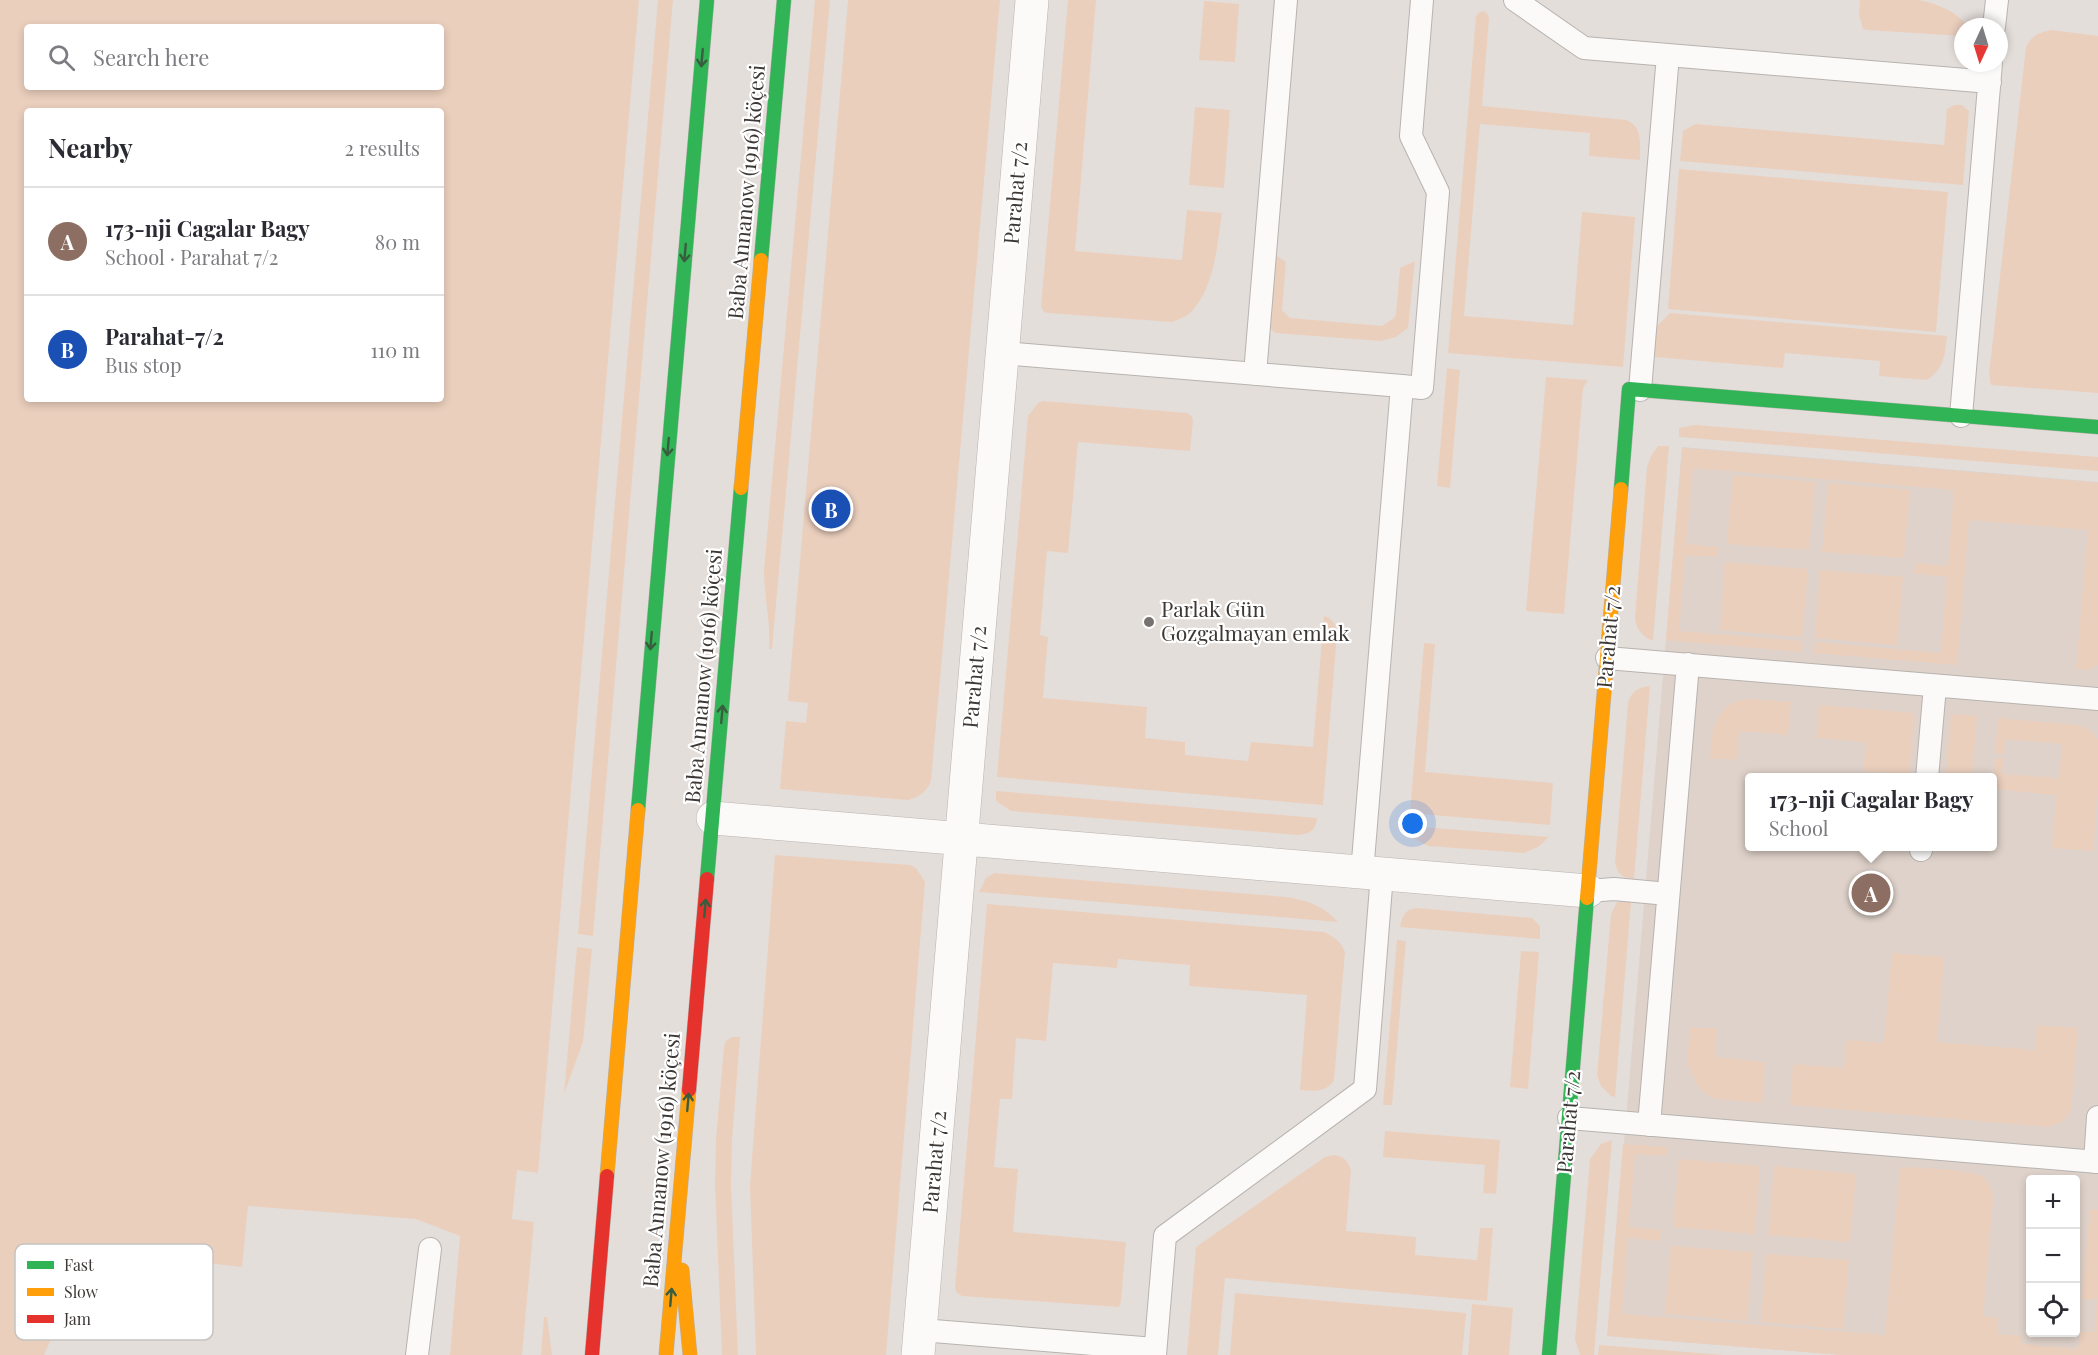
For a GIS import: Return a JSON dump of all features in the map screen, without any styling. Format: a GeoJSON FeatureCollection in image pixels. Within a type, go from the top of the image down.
{"type":"FeatureCollection","features":[{"type":"Feature","properties":{"kind":"main road"},"geometry":{"type":"LineString","coordinates":[[592,1355],[707,0]]}},
{"type":"Feature","properties":{"kind":"main road","name":"Baba Annanow (1916) köçesi"},"geometry":{"type":"LineString","coordinates":[[666,1355],[784,0]]}},
{"type":"Feature","properties":{"kind":"main road","name":"Parahat 7/2"},"geometry":{"type":"LineString","coordinates":[[1549,1355],[1629,389],[1640,390]]}},
{"type":"Feature","properties":{"kind":"main road"},"geometry":{"type":"LineString","coordinates":[[1640,390],[2098,427]]}},
{"type":"Feature","properties":{"kind":"main road"},"geometry":{"type":"LineString","coordinates":[[678,1217],[690,1355]]}},
{"type":"Feature","properties":{"kind":"street","name":"Parahat 7/2"},"geometry":{"type":"LineString","coordinates":[[920,1342],[1032,0]]}},
{"type":"Feature","properties":{"kind":"street"},"geometry":{"type":"LineString","coordinates":[[713,818],[1588,891]]}},
{"type":"Feature","properties":{"kind":"lane"},"geometry":{"type":"LineString","coordinates":[[1255,374],[1286,0]]}},
{"type":"Feature","properties":{"kind":"lane"},"geometry":{"type":"LineString","coordinates":[[1002,353],[1422,388],[1438,192],[1411,136],[1422,0]]}},
{"type":"Feature","properties":{"kind":"lane"},"geometry":{"type":"LineString","coordinates":[[1515,0],[1584,48],[1668,55],[1954,70]]}},
{"type":"Feature","properties":{"kind":"lane"},"geometry":{"type":"LineString","coordinates":[[1995,18],[1997,0]]}},
{"type":"Feature","properties":{"kind":"lane"},"geometry":{"type":"LineString","coordinates":[[1640,390],[1668,55]]}},
{"type":"Feature","properties":{"kind":"lane"},"geometry":{"type":"LineString","coordinates":[[1961,416],[1991,72]]}},
{"type":"Feature","properties":{"kind":"lane"},"geometry":{"type":"LineString","coordinates":[[920,1342],[1155,1352],[1165,1236],[1365,1089],[1372,874],[1402,386]]}},
{"type":"Feature","properties":{"kind":"lane"},"geometry":{"type":"LineString","coordinates":[[1607,658],[2098,699]]}},
{"type":"Feature","properties":{"kind":"lane"},"geometry":{"type":"LineString","coordinates":[[1649,1125],[1688,664]]}},
{"type":"Feature","properties":{"kind":"lane"},"geometry":{"type":"LineString","coordinates":[[1927,773],[1935,686]]}},
{"type":"Feature","properties":{"kind":"lane"},"geometry":{"type":"LineString","coordinates":[[1588,891],[1614,889],[1668,894]]}},
{"type":"Feature","properties":{"kind":"lane"},"geometry":{"type":"LineString","coordinates":[[1569,1118],[2096,1162],[2098,1117]]}},
{"type":"Feature","properties":{"kind":"lane"},"geometry":{"type":"LineString","coordinates":[[417,1355],[430,1249]]}},
{"type":"Feature","properties":{"kind":"shaded area"},"geometry":{"type":"Polygon","coordinates":[[[0,0],[639,0],[538,1173],[517,1170],[512,1219],[534,1222],[522,1355],[450,1355],[460,1236],[416,1219],[248,1206],[242,1267],[213,1264],[213,1244],[15,1244],[15,1340],[51,1340],[44,1355],[0,1355],[0,0]]]}},
{"type":"Feature","properties":{"kind":"shaded area"},"geometry":{"type":"Polygon","coordinates":[[[658,0],[673,0],[593,936],[578,934],[658,0]]]}},
{"type":"Feature","properties":{"kind":"shaded area"},"geometry":{"type":"Polygon","coordinates":[[[815,0],[830,0],[772,649],[769,649],[764,570],[815,0]]]}},
{"type":"Feature","properties":{"kind":"shaded area"},"geometry":{"type":"Polygon","coordinates":[[[848,0],[1000,0],[931,781],[922,793],[908,800],[780,789],[786,721],[806,723],[808,703],[788,701],[848,0]]]}},
{"type":"Feature","properties":{"kind":"shaded area"},"geometry":{"type":"Polygon","coordinates":[[[1068,0],[1096,0],[1075,251],[1182,260],[1187,210],[1222,213],[1214,265],[1206,290],[1190,313],[1172,322],[1048,313],[1044,312],[1041,307],[1068,0]]]}},
{"type":"Feature","properties":{"kind":"shaded area"},"geometry":{"type":"Polygon","coordinates":[[[1860,0],[1918,0],[1939,6],[1960,18],[1954,18],[1954,35],[1867,30],[1863,29],[1859,15],[1860,0]]]}},
{"type":"Feature","properties":{"kind":"shaded area"},"geometry":{"type":"Polygon","coordinates":[[[1204,1],[1239,4],[1235,62],[1199,60],[1204,1]]]}},
{"type":"Feature","properties":{"kind":"shaded area"},"geometry":{"type":"Polygon","coordinates":[[[1483,11],[1489,18],[1482,106],[1626,120],[1638,131],[1640,160],[1589,156],[1590,133],[1480,124],[1464,316],[1573,325],[1582,212],[1635,217],[1623,367],[1448,353],[1476,16],[1483,11]]]}},
{"type":"Feature","properties":{"kind":"shaded area"},"geometry":{"type":"Polygon","coordinates":[[[2052,30],[2098,36],[2098,393],[1991,385],[1989,374],[2026,47],[2036,35],[2052,30]]]}},
{"type":"Feature","properties":{"kind":"shaded area"},"geometry":{"type":"Polygon","coordinates":[[[1954,105],[1962,105],[1969,111],[1963,185],[1680,161],[1683,131],[1695,124],[1944,145],[1947,109],[1954,105]]]}},
{"type":"Feature","properties":{"kind":"shaded area"},"geometry":{"type":"Polygon","coordinates":[[[1195,107],[1230,110],[1224,188],[1189,185],[1195,107]]]}},
{"type":"Feature","properties":{"kind":"shaded area"},"geometry":{"type":"Polygon","coordinates":[[[1679,169],[1948,192],[1936,332],[1668,309],[1679,169]]]}},
{"type":"Feature","properties":{"kind":"shaded area"},"geometry":{"type":"Polygon","coordinates":[[[1272,253],[1286,262],[1282,310],[1290,318],[1382,326],[1396,314],[1400,268],[1415,261],[1408,328],[1396,337],[1381,341],[1275,333],[1267,325],[1272,253]]]}},
{"type":"Feature","properties":{"kind":"shaded area"},"geometry":{"type":"Polygon","coordinates":[[[1670,313],[1947,336],[1940,366],[1927,380],[1879,376],[1880,361],[1785,353],[1783,368],[1654,357],[1657,326],[1670,313]]]}},
{"type":"Feature","properties":{"kind":"shaded area"},"geometry":{"type":"Polygon","coordinates":[[[1447,368],[1460,370],[1450,488],[1437,486],[1447,368]]]}},
{"type":"Feature","properties":{"kind":"shaded area"},"geometry":{"type":"Polygon","coordinates":[[[1546,377],[1588,380],[1583,388],[1564,614],[1526,611],[1546,377]]]}},
{"type":"Feature","properties":{"kind":"shaded area"},"geometry":{"type":"Polygon","coordinates":[[[1043,401],[1187,413],[1192,416],[1193,421],[1190,451],[1078,442],[1068,553],[1047,551],[1040,635],[1048,637],[1043,698],[1147,707],[1145,738],[1185,742],[1185,755],[1248,761],[1251,742],[1313,747],[1324,616],[1330,618],[1337,634],[1323,805],[997,777],[1028,416],[1038,403],[1043,401]]]}},
{"type":"Feature","properties":{"kind":"shaded area"},"geometry":{"type":"Polygon","coordinates":[[[1696,425],[2098,457],[2098,471],[1679,437],[1679,428],[1696,425]]]}},
{"type":"Feature","properties":{"kind":"shaded area"},"geometry":{"type":"Polygon","coordinates":[[[1658,446],[1669,446],[1653,641],[1641,632],[1635,618],[1647,467],[1658,446]]]}},
{"type":"Feature","properties":{"kind":"shaded area"},"geometry":{"type":"Polygon","coordinates":[[[1682,447],[2098,482],[2098,1355],[1842,1355],[1608,1336],[1682,447]]]}},
{"type":"Feature","properties":{"kind":"shaded area"},"geometry":{"type":"Polygon","coordinates":[[[1682,448],[2098,483],[2098,665],[2088,670],[2076,669],[2088,530],[1969,520],[1957,665],[1814,653],[1815,642],[1941,653],[1947,577],[1914,573],[1915,563],[1948,566],[1954,490],[1693,468],[1686,544],[1718,547],[1717,557],[1685,555],[1679,631],[1802,641],[1801,652],[1666,640],[1682,448]]]}},
{"type":"Feature","properties":{"kind":"shaded area"},"geometry":{"type":"Polygon","coordinates":[[[1733,475],[1815,482],[1809,550],[1727,544],[1733,475]]]}},
{"type":"Feature","properties":{"kind":"shaded area"},"geometry":{"type":"Polygon","coordinates":[[[1828,483],[1910,490],[1904,558],[1822,552],[1828,483]]]}},
{"type":"Feature","properties":{"kind":"shaded area"},"geometry":{"type":"Polygon","coordinates":[[[1725,562],[1808,569],[1802,637],[1720,630],[1725,562]]]}},
{"type":"Feature","properties":{"kind":"shaded area"},"geometry":{"type":"Polygon","coordinates":[[[1820,570],[1903,577],[1897,645],[1815,638],[1820,570]]]}},
{"type":"Feature","properties":{"kind":"shaded area"},"geometry":{"type":"Polygon","coordinates":[[[1424,643],[1435,644],[1425,772],[1553,783],[1550,825],[1410,813],[1424,643]]]}},
{"type":"Feature","properties":{"kind":"shaded area"},"geometry":{"type":"Polygon","coordinates":[[[1650,686],[1634,879],[1624,877],[1618,872],[1615,863],[1628,703],[1636,691],[1650,686]]]}},
{"type":"Feature","properties":{"kind":"shaded area"},"geometry":{"type":"Polygon","coordinates":[[[1748,699],[1791,702],[1788,735],[1739,731],[1736,760],[1710,758],[1714,729],[1722,712],[1728,706],[1748,699]]]}},
{"type":"Feature","properties":{"kind":"shaded area"},"geometry":{"type":"Polygon","coordinates":[[[1819,705],[1914,713],[1909,773],[1863,771],[1866,742],[1816,738],[1819,705]]]}},
{"type":"Feature","properties":{"kind":"shaded area"},"geometry":{"type":"Polygon","coordinates":[[[1951,714],[1977,716],[1972,773],[1946,773],[1951,714]]]}},
{"type":"Feature","properties":{"kind":"shaded area"},"geometry":{"type":"Polygon","coordinates":[[[1998,718],[2078,725],[2088,729],[2098,739],[2098,788],[2093,851],[2052,848],[2056,795],[1997,789],[1997,773],[1994,773],[1995,758],[2003,758],[2002,774],[2059,778],[2062,744],[2005,739],[2004,754],[1995,753],[1998,718]]]}},
{"type":"Feature","properties":{"kind":"shaded area"},"geometry":{"type":"Polygon","coordinates":[[[996,791],[1317,818],[1312,831],[1298,835],[1011,811],[996,801],[996,791]]]}},
{"type":"Feature","properties":{"kind":"shaded area"},"geometry":{"type":"Polygon","coordinates":[[[1409,826],[1549,837],[1538,847],[1524,853],[1428,846],[1413,838],[1409,826]]]}},
{"type":"Feature","properties":{"kind":"shaded area"},"geometry":{"type":"Polygon","coordinates":[[[775,855],[910,865],[916,868],[925,882],[886,1355],[756,1355],[750,1185],[775,855]]]}},
{"type":"Feature","properties":{"kind":"shaded area"},"geometry":{"type":"Polygon","coordinates":[[[994,873],[1286,897],[1315,905],[1338,922],[979,892],[986,878],[994,873]]]}},
{"type":"Feature","properties":{"kind":"shaded area"},"geometry":{"type":"Polygon","coordinates":[[[1617,902],[1631,902],[1615,1097],[1601,1086],[1597,1075],[1611,914],[1617,902]]]}},
{"type":"Feature","properties":{"kind":"shaded area"},"geometry":{"type":"Polygon","coordinates":[[[987,904],[1324,932],[1337,940],[1345,952],[1334,1080],[1327,1087],[1314,1091],[1300,1090],[1307,995],[1189,986],[1190,965],[1118,959],[1117,968],[1053,963],[1046,1041],[1016,1038],[1012,1099],[1000,1099],[994,1167],[1018,1169],[1013,1232],[1126,1242],[1119,1307],[962,1296],[955,1288],[987,904]]]}},
{"type":"Feature","properties":{"kind":"shaded area"},"geometry":{"type":"Polygon","coordinates":[[[1417,908],[1532,918],[1540,926],[1540,939],[1400,927],[1405,914],[1417,908]]]}},
{"type":"Feature","properties":{"kind":"shaded area"},"geometry":{"type":"Polygon","coordinates":[[[1397,940],[1406,941],[1392,1105],[1383,1105],[1397,940]]]}},
{"type":"Feature","properties":{"kind":"shaded area"},"geometry":{"type":"Polygon","coordinates":[[[577,947],[592,949],[583,1042],[564,1094],[577,947]]]}},
{"type":"Feature","properties":{"kind":"shaded area"},"geometry":{"type":"Polygon","coordinates":[[[1521,951],[1539,952],[1528,1089],[1510,1087],[1521,951]]]}},
{"type":"Feature","properties":{"kind":"shaded area"},"geometry":{"type":"Polygon","coordinates":[[[1892,953],[1944,957],[1937,1042],[2035,1050],[2037,1025],[2078,1028],[2071,1108],[2065,1118],[2048,1127],[1790,1105],[1793,1064],[1844,1068],[1847,1040],[1884,1043],[1892,953]]]}},
{"type":"Feature","properties":{"kind":"shaded area"},"geometry":{"type":"Polygon","coordinates":[[[1690,1027],[1717,1029],[1715,1057],[1765,1062],[1762,1103],[1715,1099],[1698,1086],[1687,1064],[1690,1027]]]}},
{"type":"Feature","properties":{"kind":"shaded area"},"geometry":{"type":"Polygon","coordinates":[[[732,1037],[740,1037],[731,1184],[738,1355],[722,1355],[715,1184],[716,1139],[724,1047],[726,1041],[732,1037]]]}},
{"type":"Feature","properties":{"kind":"shaded area"},"geometry":{"type":"Polygon","coordinates":[[[1385,1131],[1500,1140],[1496,1194],[1483,1193],[1485,1165],[1383,1157],[1385,1131]]]}},
{"type":"Feature","properties":{"kind":"shaded area"},"geometry":{"type":"Polygon","coordinates":[[[1612,1140],[1594,1355],[1580,1355],[1575,1340],[1590,1159],[1601,1144],[1612,1140]]]}},
{"type":"Feature","properties":{"kind":"shaded area"},"geometry":{"type":"Polygon","coordinates":[[[1623,1144],[1667,1147],[1666,1156],[1635,1154],[1629,1227],[1661,1230],[1660,1241],[1628,1238],[1622,1314],[1885,1335],[1900,1167],[1944,1170],[1979,1175],[1985,1178],[1992,1191],[1983,1316],[1998,1318],[1997,1334],[2022,1336],[2022,1344],[2078,1349],[2080,1332],[2094,1332],[2097,1300],[2082,1299],[2090,1209],[2098,1210],[2098,1355],[1842,1355],[1607,1336],[1623,1144]]]}},
{"type":"Feature","properties":{"kind":"shaded area"},"geometry":{"type":"Polygon","coordinates":[[[1334,1155],[1346,1160],[1351,1171],[1346,1231],[1416,1237],[1415,1255],[1477,1260],[1480,1228],[1493,1228],[1487,1301],[1225,1278],[1218,1355],[1187,1355],[1196,1247],[1325,1157],[1334,1155]]]}},
{"type":"Feature","properties":{"kind":"shaded area"},"geometry":{"type":"Polygon","coordinates":[[[1679,1159],[1760,1166],[1755,1234],[1673,1227],[1679,1159]]]}},
{"type":"Feature","properties":{"kind":"shaded area"},"geometry":{"type":"Polygon","coordinates":[[[1774,1166],[1856,1174],[1850,1242],[1768,1235],[1774,1166]]]}},
{"type":"Feature","properties":{"kind":"shaded area"},"geometry":{"type":"Polygon","coordinates":[[[1671,1246],[1753,1252],[1747,1321],[1665,1314],[1671,1246]]]}},
{"type":"Feature","properties":{"kind":"shaded area"},"geometry":{"type":"Polygon","coordinates":[[[1766,1254],[1849,1260],[1843,1329],[1761,1322],[1766,1254]]]}},
{"type":"Feature","properties":{"kind":"shaded area"},"geometry":{"type":"Polygon","coordinates":[[[1235,1293],[1466,1313],[1462,1355],[1230,1355],[1235,1293]]]}},
{"type":"Feature","properties":{"kind":"shaded area"},"geometry":{"type":"Polygon","coordinates":[[[1472,1304],[1513,1308],[1509,1355],[1468,1355],[1472,1304]]]}},
{"type":"Feature","properties":{"kind":"shaded area"},"geometry":{"type":"Polygon","coordinates":[[[544,1317],[547,1317],[552,1355],[541,1355],[544,1317]]]}},
{"type":"Feature","properties":{"kind":"shaded area"},"geometry":{"type":"Polygon","coordinates":[[[1599,1345],[1724,1355],[1598,1355],[1599,1345]]]}},
{"type":"Feature","properties":{"kind":"traffic: fast"},"geometry":{"type":"LineString","coordinates":[[638,810],[707,0]]}},
{"type":"Feature","properties":{"kind":"traffic: fast"},"geometry":{"type":"LineString","coordinates":[[761,260],[784,0]]}},
{"type":"Feature","properties":{"kind":"traffic: fast"},"geometry":{"type":"LineString","coordinates":[[1621,489],[1629,389],[2098,427]]}},
{"type":"Feature","properties":{"kind":"traffic: fast"},"geometry":{"type":"LineString","coordinates":[[707,879],[741,488]]}},
{"type":"Feature","properties":{"kind":"traffic: fast"},"geometry":{"type":"LineString","coordinates":[[1549,1355],[1587,898]]}},
{"type":"Feature","properties":{"kind":"traffic: slow"},"geometry":{"type":"LineString","coordinates":[[741,488],[761,260]]}},
{"type":"Feature","properties":{"kind":"traffic: slow"},"geometry":{"type":"LineString","coordinates":[[1587,898],[1621,489]]}},
{"type":"Feature","properties":{"kind":"traffic: slow"},"geometry":{"type":"LineString","coordinates":[[607,1176],[638,810]]}},
{"type":"Feature","properties":{"kind":"traffic: slow"},"geometry":{"type":"LineString","coordinates":[[666,1355],[689,1090]]}},
{"type":"Feature","properties":{"kind":"traffic: slow"},"geometry":{"type":"LineString","coordinates":[[682,1270],[690,1355]]}},
{"type":"Feature","properties":{"kind":"traffic: jam"},"geometry":{"type":"LineString","coordinates":[[689,1090],[707,879]]}},
{"type":"Feature","properties":{"kind":"traffic: jam"},"geometry":{"type":"LineString","coordinates":[[592,1355],[607,1176]]}},
{"type":"Feature","properties":{"kind":"place","name":"Parahat-7/2"},"geometry":{"type":"Point","coordinates":[831,509]}},
{"type":"Feature","properties":{"kind":"place","name":"Parlak Gün Gozgalmayan emlak"},"geometry":{"type":"Point","coordinates":[1149,622]}},
{"type":"Feature","properties":{"kind":"place","name":"173-nji Cagalar Bagy"},"geometry":{"type":"Point","coordinates":[1871,893]}}]}
